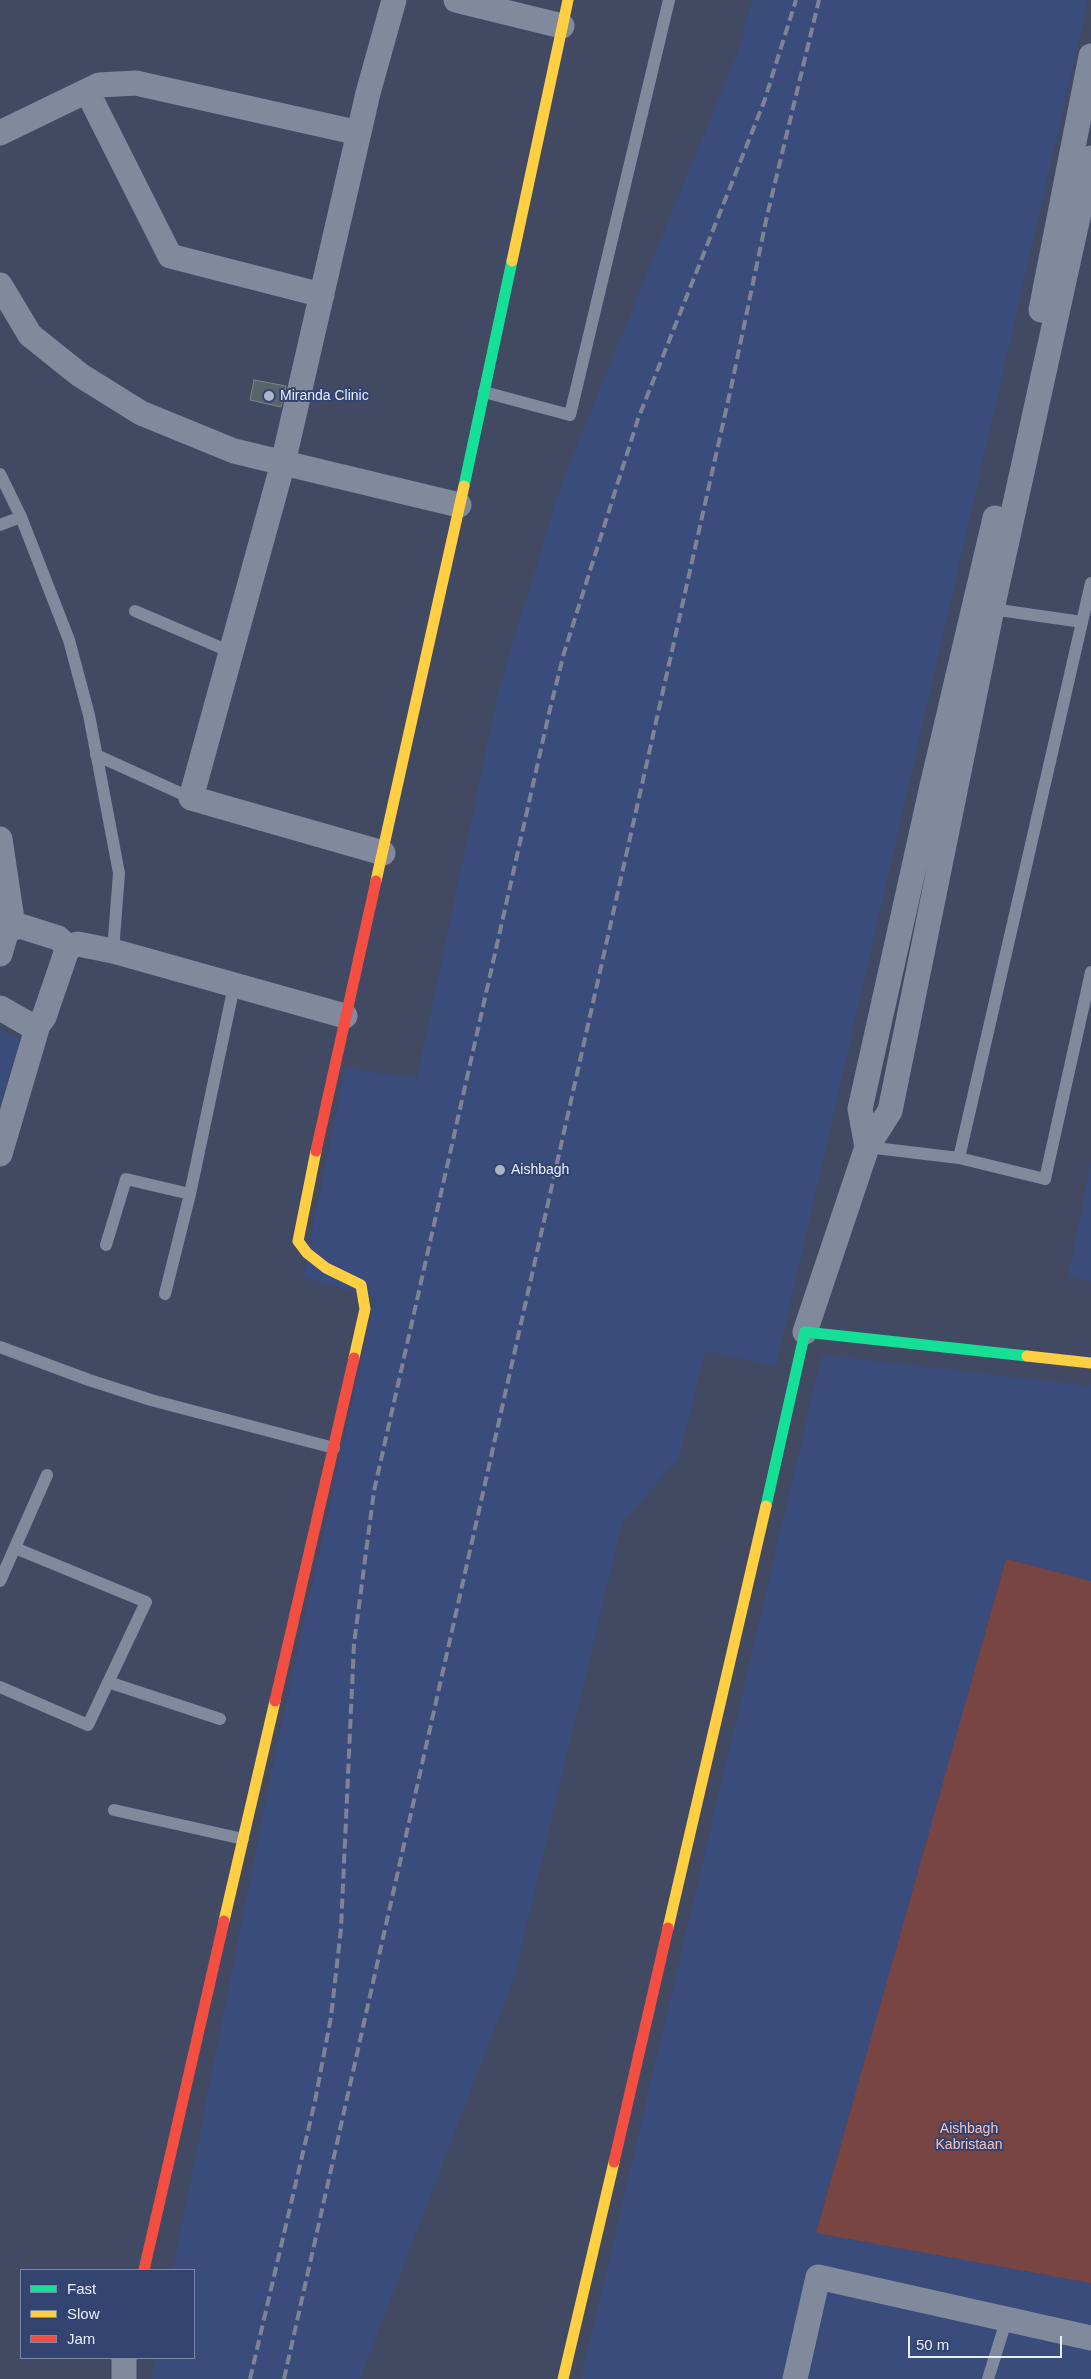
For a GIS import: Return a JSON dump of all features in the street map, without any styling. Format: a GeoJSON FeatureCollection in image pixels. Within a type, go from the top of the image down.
{"type":"FeatureCollection","features":[{"type":"Feature","properties":{"kind":"street"},"geometry":{"type":"LineString","coordinates":[[382,853],[191,798],[283,463],[359,133],[394,0]]}},
{"type":"Feature","properties":{"kind":"street"},"geometry":{"type":"LineString","coordinates":[[456,0],[562,26]]}},
{"type":"Feature","properties":{"kind":"street"},"geometry":{"type":"LineString","coordinates":[[144,2269],[365,1309],[361,1285],[326,1268],[308,1253],[298,1241],[346,1016],[460,506],[568,0]]}},
{"type":"Feature","properties":{"kind":"street"},"geometry":{"type":"LineString","coordinates":[[867,1147],[860,1109],[932,786],[1028,380],[1091,56]]}},
{"type":"Feature","properties":{"kind":"street"},"geometry":{"type":"LineString","coordinates":[[0,133],[99,85],[136,83],[359,133]]}},
{"type":"Feature","properties":{"kind":"street"},"geometry":{"type":"LineString","coordinates":[[87,91],[170,256],[322,294]]}},
{"type":"Feature","properties":{"kind":"street"},"geometry":{"type":"LineString","coordinates":[[563,2379],[745,1600],[805,1332],[867,1147],[890,1111],[992,609],[1091,158]]}},
{"type":"Feature","properties":{"kind":"street"},"geometry":{"type":"LineString","coordinates":[[0,284],[30,335],[80,375],[141,413],[234,451],[460,506]]}},
{"type":"Feature","properties":{"kind":"street"},"geometry":{"type":"LineString","coordinates":[[0,839],[13,926]]}},
{"type":"Feature","properties":{"kind":"street"},"geometry":{"type":"LineString","coordinates":[[0,954],[8,930],[13,926],[20,926],[58,938],[68,947]]}},
{"type":"Feature","properties":{"kind":"street"},"geometry":{"type":"LineString","coordinates":[[68,947],[78,944],[113,951],[346,1016]]}},
{"type":"Feature","properties":{"kind":"street"},"geometry":{"type":"LineString","coordinates":[[0,1154],[38,1025],[44,1017],[68,947]]}},
{"type":"Feature","properties":{"kind":"street"},"geometry":{"type":"LineString","coordinates":[[0,1008],[30,1026],[38,1025]]}},
{"type":"Feature","properties":{"kind":"street"},"geometry":{"type":"LineString","coordinates":[[805,1332],[1091,1363]]}},
{"type":"Feature","properties":{"kind":"street"},"geometry":{"type":"LineString","coordinates":[[795,2379],[818,2276],[1091,2338]]}},
{"type":"Feature","properties":{"kind":"street"},"geometry":{"type":"LineString","coordinates":[[124,2359],[124,2379]]}},
{"type":"Feature","properties":{"kind":"lane"},"geometry":{"type":"LineString","coordinates":[[484,392],[570,415],[670,0]]}},
{"type":"Feature","properties":{"kind":"lane"},"geometry":{"type":"LineString","coordinates":[[0,474],[21,517],[69,640],[89,715],[119,873],[113,951]]}},
{"type":"Feature","properties":{"kind":"lane"},"geometry":{"type":"LineString","coordinates":[[0,524],[21,517]]}},
{"type":"Feature","properties":{"kind":"lane"},"geometry":{"type":"LineString","coordinates":[[959,1158],[1091,584]]}},
{"type":"Feature","properties":{"kind":"lane"},"geometry":{"type":"LineString","coordinates":[[992,609],[1082,622]]}},
{"type":"Feature","properties":{"kind":"lane"},"geometry":{"type":"LineString","coordinates":[[135,611],[231,652]]}},
{"type":"Feature","properties":{"kind":"lane"},"geometry":{"type":"LineString","coordinates":[[96,755],[191,798]]}},
{"type":"Feature","properties":{"kind":"lane"},"geometry":{"type":"LineString","coordinates":[[867,1147],[959,1158],[1045,1179],[1091,972]]}},
{"type":"Feature","properties":{"kind":"lane"},"geometry":{"type":"LineString","coordinates":[[165,1294],[190,1194],[234,986]]}},
{"type":"Feature","properties":{"kind":"lane"},"geometry":{"type":"LineString","coordinates":[[106,1245],[126,1179],[190,1194]]}},
{"type":"Feature","properties":{"kind":"lane"},"geometry":{"type":"LineString","coordinates":[[0,1347],[89,1380],[151,1400],[334,1448]]}},
{"type":"Feature","properties":{"kind":"lane"},"geometry":{"type":"LineString","coordinates":[[0,1581],[47,1475]]}},
{"type":"Feature","properties":{"kind":"lane"},"geometry":{"type":"LineString","coordinates":[[0,1687],[88,1725],[146,1602],[15,1548]]}},
{"type":"Feature","properties":{"kind":"lane"},"geometry":{"type":"LineString","coordinates":[[108,1682],[220,1719]]}},
{"type":"Feature","properties":{"kind":"lane"},"geometry":{"type":"LineString","coordinates":[[114,1810],[243,1839]]}},
{"type":"Feature","properties":{"kind":"lane"},"geometry":{"type":"LineString","coordinates":[[988,2379],[1007,2318]]}},
{"type":"Feature","properties":{"kind":"shaded area"},"geometry":{"type":"Polygon","coordinates":[[[752,0],[1088,0],[776,1366],[705,1351],[679,1458],[622,1523],[514,1978],[360,2379],[151,2379],[156,2359],[195,2359],[195,2269],[173,2269],[271,1774],[375,1298],[303,1277],[345,1068],[417,1078],[499,689],[562,482],[740,46],[752,0]]]}},
{"type":"Feature","properties":{"kind":"shaded area"},"geometry":{"type":"Polygon","coordinates":[[[0,1030],[20,1039],[0,1105],[0,1030]]]}},
{"type":"Feature","properties":{"kind":"shaded area"},"geometry":{"type":"Polygon","coordinates":[[[1091,1163],[1091,1281],[1068,1276],[1091,1163]]]}},
{"type":"Feature","properties":{"kind":"shaded area"},"geometry":{"type":"Polygon","coordinates":[[[822,1355],[1091,1386],[1091,1581],[1006,1559],[816,2233],[1091,2283],[1091,2379],[581,2379],[822,1355]]]}},
{"type":"Feature","properties":{"kind":"green space","name":"Aishbagh Kabristaan"},"geometry":{"type":"Polygon","coordinates":[[[1006,1559],[1091,1581],[1091,2283],[816,2233],[1006,1559]]]}},
{"type":"Feature","properties":{"kind":"building"},"geometry":{"type":"Polygon","coordinates":[[[254,380],[286,386],[281,407],[250,400],[254,380]]]}},
{"type":"Feature","properties":{"kind":"railway"},"geometry":{"type":"LineString","coordinates":[[250,2379],[315,2101],[331,2017],[341,1929],[354,1644],[374,1491],[550,709],[564,653],[638,419],[764,102],[796,0]]}},
{"type":"Feature","properties":{"kind":"railway"},"geometry":{"type":"LineString","coordinates":[[284,2379],[731,388],[767,216],[819,0]]}},
{"type":"Feature","properties":{"kind":"traffic: fast"},"geometry":{"type":"LineString","coordinates":[[464,486],[512,261]]}},
{"type":"Feature","properties":{"kind":"traffic: fast"},"geometry":{"type":"LineString","coordinates":[[766,1506],[805,1332],[1027,1356]]}},
{"type":"Feature","properties":{"kind":"traffic: slow"},"geometry":{"type":"LineString","coordinates":[[512,261],[568,0]]}},
{"type":"Feature","properties":{"kind":"traffic: slow"},"geometry":{"type":"LineString","coordinates":[[376,881],[464,486]]}},
{"type":"Feature","properties":{"kind":"traffic: slow"},"geometry":{"type":"LineString","coordinates":[[316,1151],[298,1241],[307,1253],[326,1268],[361,1285],[365,1309],[354,1358]]}},
{"type":"Feature","properties":{"kind":"traffic: slow"},"geometry":{"type":"LineString","coordinates":[[1027,1356],[1091,1363]]}},
{"type":"Feature","properties":{"kind":"traffic: slow"},"geometry":{"type":"LineString","coordinates":[[668,1928],[766,1506]]}},
{"type":"Feature","properties":{"kind":"traffic: slow"},"geometry":{"type":"LineString","coordinates":[[224,1921],[275,1701]]}},
{"type":"Feature","properties":{"kind":"traffic: slow"},"geometry":{"type":"LineString","coordinates":[[563,2379],[614,2162]]}},
{"type":"Feature","properties":{"kind":"traffic: jam"},"geometry":{"type":"LineString","coordinates":[[316,1151],[376,881]]}},
{"type":"Feature","properties":{"kind":"traffic: jam"},"geometry":{"type":"LineString","coordinates":[[275,1701],[354,1358]]}},
{"type":"Feature","properties":{"kind":"traffic: jam"},"geometry":{"type":"LineString","coordinates":[[144,2269],[224,1921]]}},
{"type":"Feature","properties":{"kind":"traffic: jam"},"geometry":{"type":"LineString","coordinates":[[614,2162],[668,1928]]}},
{"type":"Feature","properties":{"kind":"place","name":"Miranda Clinic"},"geometry":{"type":"Point","coordinates":[269,396]}},
{"type":"Feature","properties":{"kind":"place","name":"Aishbagh"},"geometry":{"type":"Point","coordinates":[500,1170]}}]}
